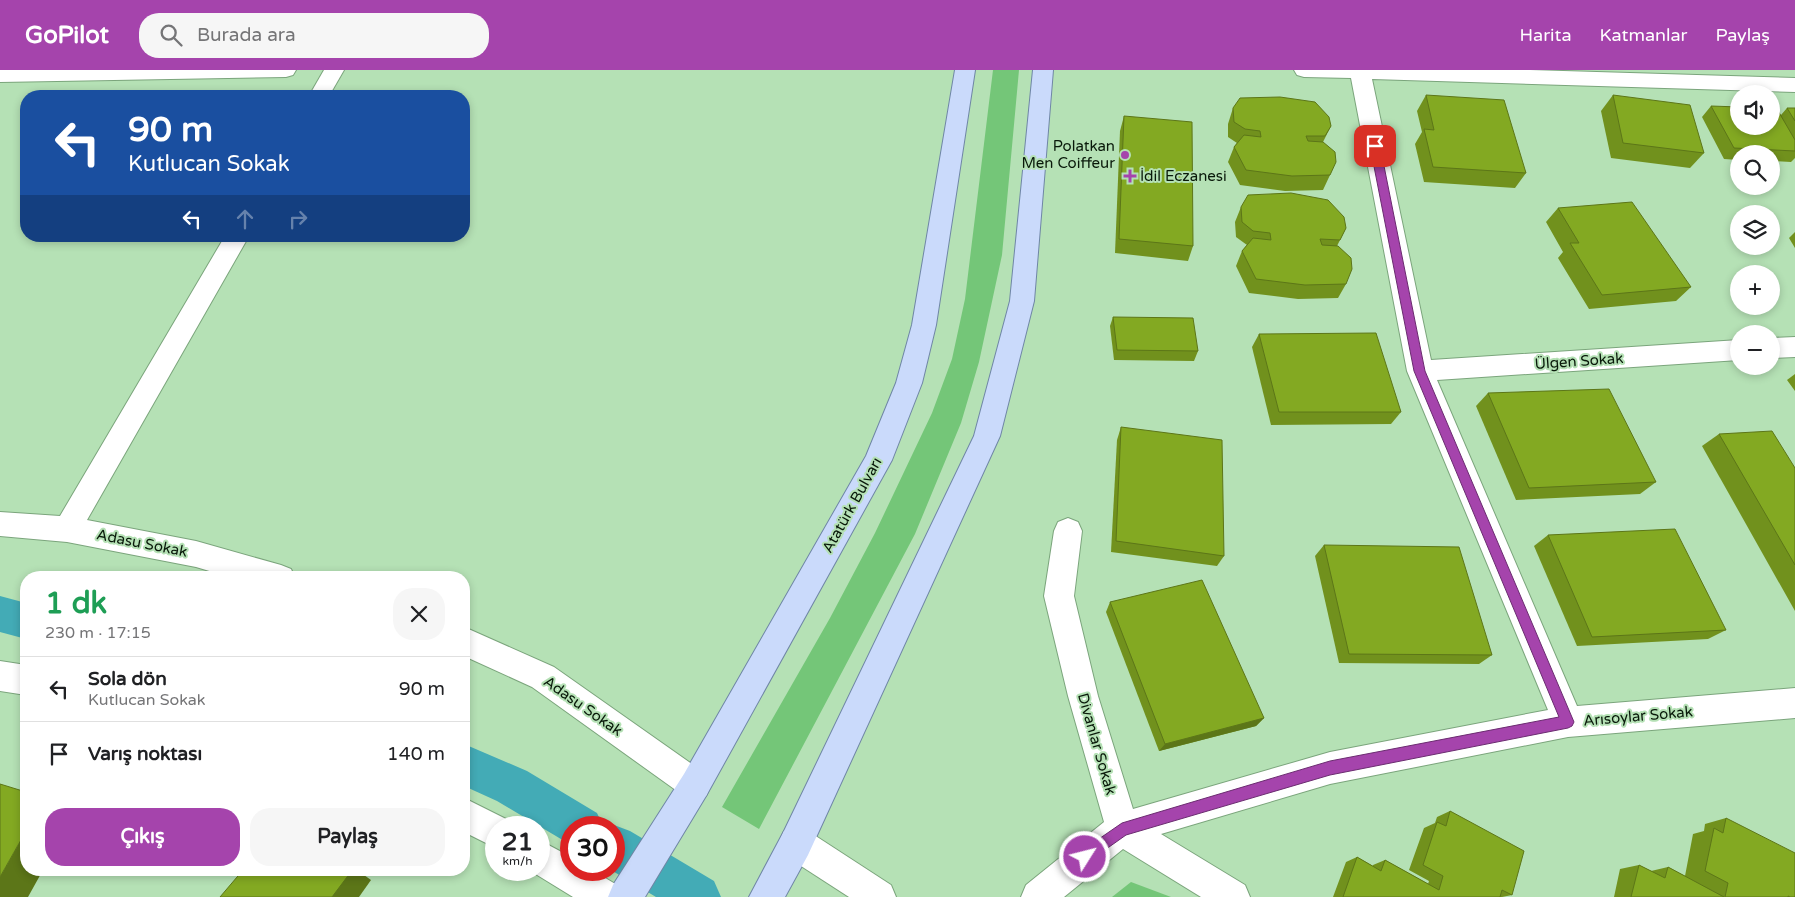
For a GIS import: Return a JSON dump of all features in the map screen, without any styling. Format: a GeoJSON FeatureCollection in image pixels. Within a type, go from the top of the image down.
{"type":"FeatureCollection","features":[{"type":"Feature","properties":{"kind":"main road","name":"Atatürk Bulvarı"},"geometry":{"type":"LineString","coordinates":[[625,897],[692,789],[878,460],[909,383],[924,325],[965,70]]}},
{"type":"Feature","properties":{"kind":"main road"},"geometry":{"type":"LineString","coordinates":[[766,897],[794,846],[987,436],[1022,301],[1043,70]]}},
{"type":"Feature","properties":{"kind":"street"},"geometry":{"type":"LineString","coordinates":[[0,74],[286,70]]}},
{"type":"Feature","properties":{"kind":"street"},"geometry":{"type":"LineString","coordinates":[[322,90],[334,70]]}},
{"type":"Feature","properties":{"kind":"street"},"geometry":{"type":"LineString","coordinates":[[1304,70],[1597,75],[1795,85]]}},
{"type":"Feature","properties":{"kind":"street"},"geometry":{"type":"LineString","coordinates":[[1360,71],[1420,371],[1568,722]]}},
{"type":"Feature","properties":{"kind":"street"},"geometry":{"type":"LineString","coordinates":[[66,530],[234,242]]}},
{"type":"Feature","properties":{"kind":"street"},"geometry":{"type":"LineString","coordinates":[[1780,348],[1795,347]]}},
{"type":"Feature","properties":{"kind":"street","name":"Ülgen Sokak"},"geometry":{"type":"LineString","coordinates":[[1420,371],[1730,351]]}},
{"type":"Feature","properties":{"kind":"street","name":"Adasu Sokak"},"geometry":{"type":"LineString","coordinates":[[0,524],[66,530],[196,554],[256,571]]}},
{"type":"Feature","properties":{"kind":"street","name":"Divanlar Sokak"},"geometry":{"type":"LineString","coordinates":[[1068,531],[1059,596],[1083,696],[1122,829]]}},
{"type":"Feature","properties":{"kind":"street","name":"Adasu Sokak"},"geometry":{"type":"LineString","coordinates":[[470,644],[542,677],[692,789]]}},
{"type":"Feature","properties":{"kind":"street"},"geometry":{"type":"LineString","coordinates":[[0,676],[20,679]]}},
{"type":"Feature","properties":{"kind":"street","name":"Arısoylar Sokak"},"geometry":{"type":"LineString","coordinates":[[1038,897],[1085,857],[1122,829],[1330,768],[1568,722],[1795,704]]}},
{"type":"Feature","properties":{"kind":"street"},"geometry":{"type":"LineString","coordinates":[[470,817],[485,826]]}},
{"type":"Feature","properties":{"kind":"street"},"geometry":{"type":"LineString","coordinates":[[1122,829],[1233,897]]}},
{"type":"Feature","properties":{"kind":"street"},"geometry":{"type":"LineString","coordinates":[[794,846],[879,897]]}},
{"type":"Feature","properties":{"kind":"street"},"geometry":{"type":"LineString","coordinates":[[550,863],[605,897]]}},
{"type":"Feature","properties":{"kind":"green space"},"geometry":{"type":"Polygon","coordinates":[[[993,70],[1019,70],[1002,255],[979,362],[961,423],[915,534],[759,829],[722,807],[830,618],[875,533],[932,413],[952,359],[965,299],[993,70]]]}},
{"type":"Feature","properties":{"kind":"green space"},"geometry":{"type":"Polygon","coordinates":[[[1131,882],[1171,897],[1112,897],[1131,882]]]}},
{"type":"Feature","properties":{"kind":"building"},"geometry":{"type":"Polygon","coordinates":[[[1426,95],[1504,100],[1526,173],[1433,167],[1424,129],[1434,130],[1426,95]]]}},
{"type":"Feature","properties":{"kind":"building"},"geometry":{"type":"Polygon","coordinates":[[[1613,95],[1690,105],[1704,153],[1623,143],[1613,95]]]}},
{"type":"Feature","properties":{"kind":"building"},"geometry":{"type":"Polygon","coordinates":[[[1280,97],[1315,102],[1329,117],[1331,126],[1325,136],[1306,136],[1308,141],[1323,142],[1335,152],[1336,162],[1330,175],[1292,176],[1246,170],[1234,147],[1244,135],[1261,137],[1260,131],[1245,129],[1234,122],[1233,108],[1240,98],[1280,97]]]}},
{"type":"Feature","properties":{"kind":"building"},"geometry":{"type":"Polygon","coordinates":[[[1711,106],[1730,107],[1730,135],[1780,135],[1780,114],[1795,140],[1795,151],[1780,150],[1780,145],[1732,145],[1711,106]]]}},
{"type":"Feature","properties":{"kind":"building"},"geometry":{"type":"Polygon","coordinates":[[[1787,108],[1795,108],[1795,121],[1787,108]]]}},
{"type":"Feature","properties":{"kind":"building"},"geometry":{"type":"Polygon","coordinates":[[[1124,116],[1192,122],[1193,246],[1119,239],[1124,116]]]}},
{"type":"Feature","properties":{"kind":"building"},"geometry":{"type":"Polygon","coordinates":[[[1291,193],[1328,200],[1344,217],[1346,228],[1340,240],[1320,239],[1322,245],[1338,246],[1351,258],[1352,269],[1346,284],[1305,285],[1256,279],[1242,251],[1253,238],[1271,240],[1270,233],[1253,231],[1242,222],[1241,207],[1248,195],[1291,193]]]}},
{"type":"Feature","properties":{"kind":"building"},"geometry":{"type":"Polygon","coordinates":[[[1632,202],[1691,287],[1602,295],[1570,243],[1579,243],[1558,208],[1632,202]]]}},
{"type":"Feature","properties":{"kind":"building"},"geometry":{"type":"Polygon","coordinates":[[[1113,317],[1193,318],[1198,351],[1117,350],[1113,317]]]}},
{"type":"Feature","properties":{"kind":"building"},"geometry":{"type":"Polygon","coordinates":[[[1376,333],[1401,412],[1279,412],[1259,334],[1376,333]]]}},
{"type":"Feature","properties":{"kind":"building"},"geometry":{"type":"Polygon","coordinates":[[[1609,389],[1656,482],[1529,488],[1488,393],[1609,389]]]}},
{"type":"Feature","properties":{"kind":"building"},"geometry":{"type":"Polygon","coordinates":[[[1121,427],[1222,440],[1224,556],[1116,541],[1121,427]]]}},
{"type":"Feature","properties":{"kind":"building"},"geometry":{"type":"Polygon","coordinates":[[[1772,431],[1795,468],[1795,565],[1719,434],[1772,431]]]}},
{"type":"Feature","properties":{"kind":"building"},"geometry":{"type":"Polygon","coordinates":[[[1675,529],[1726,630],[1592,637],[1548,535],[1675,529]]]}},
{"type":"Feature","properties":{"kind":"building"},"geometry":{"type":"Polygon","coordinates":[[[1324,545],[1459,547],[1492,655],[1349,654],[1324,545]]]}},
{"type":"Feature","properties":{"kind":"building"},"geometry":{"type":"Polygon","coordinates":[[[1202,580],[1264,718],[1165,744],[1110,602],[1202,580]]]}},
{"type":"Feature","properties":{"kind":"building"},"geometry":{"type":"Polygon","coordinates":[[[0,784],[20,790],[20,842],[0,877],[0,784]]]}},
{"type":"Feature","properties":{"kind":"building"},"geometry":{"type":"Polygon","coordinates":[[[1450,811],[1524,851],[1512,895],[1502,890],[1500,897],[1343,897],[1357,857],[1381,871],[1385,860],[1439,890],[1443,876],[1423,865],[1437,822],[1446,826],[1450,811]]]}},
{"type":"Feature","properties":{"kind":"building"},"geometry":{"type":"Polygon","coordinates":[[[1726,818],[1795,853],[1795,897],[1725,897],[1728,883],[1705,871],[1714,828],[1723,833],[1726,818]]]}},
{"type":"Feature","properties":{"kind":"building"},"geometry":{"type":"Polygon","coordinates":[[[1639,865],[1665,878],[1668,867],[1724,897],[1631,897],[1639,865]]]}},
{"type":"Feature","properties":{"kind":"building"},"geometry":{"type":"Polygon","coordinates":[[[238,876],[348,876],[332,897],[220,897],[238,876]]]}},
{"type":"Feature","properties":{"kind":"waterway"},"geometry":{"type":"LineString","coordinates":[[0,614],[20,619]]}},
{"type":"Feature","properties":{"kind":"waterway"},"geometry":{"type":"LineString","coordinates":[[470,768],[512,786],[562,816]]}},
{"type":"Feature","properties":{"kind":"waterway"},"geometry":{"type":"LineString","coordinates":[[625,854],[698,897]]}},
{"type":"Feature","properties":{"kind":"place","name":"Polatkan Men Coiffeur"},"geometry":{"type":"Point","coordinates":[1125,155]}},
{"type":"Feature","properties":{"kind":"place","name":"İdil Eczanesi"},"geometry":{"type":"Point","coordinates":[1130,176]}},
{"type":"Feature","properties":{"kind":"route"},"geometry":{"type":"LineString","coordinates":[[1085,857],[1122,829],[1330,768],[1568,722],[1420,371],[1375,146]]}}]}
